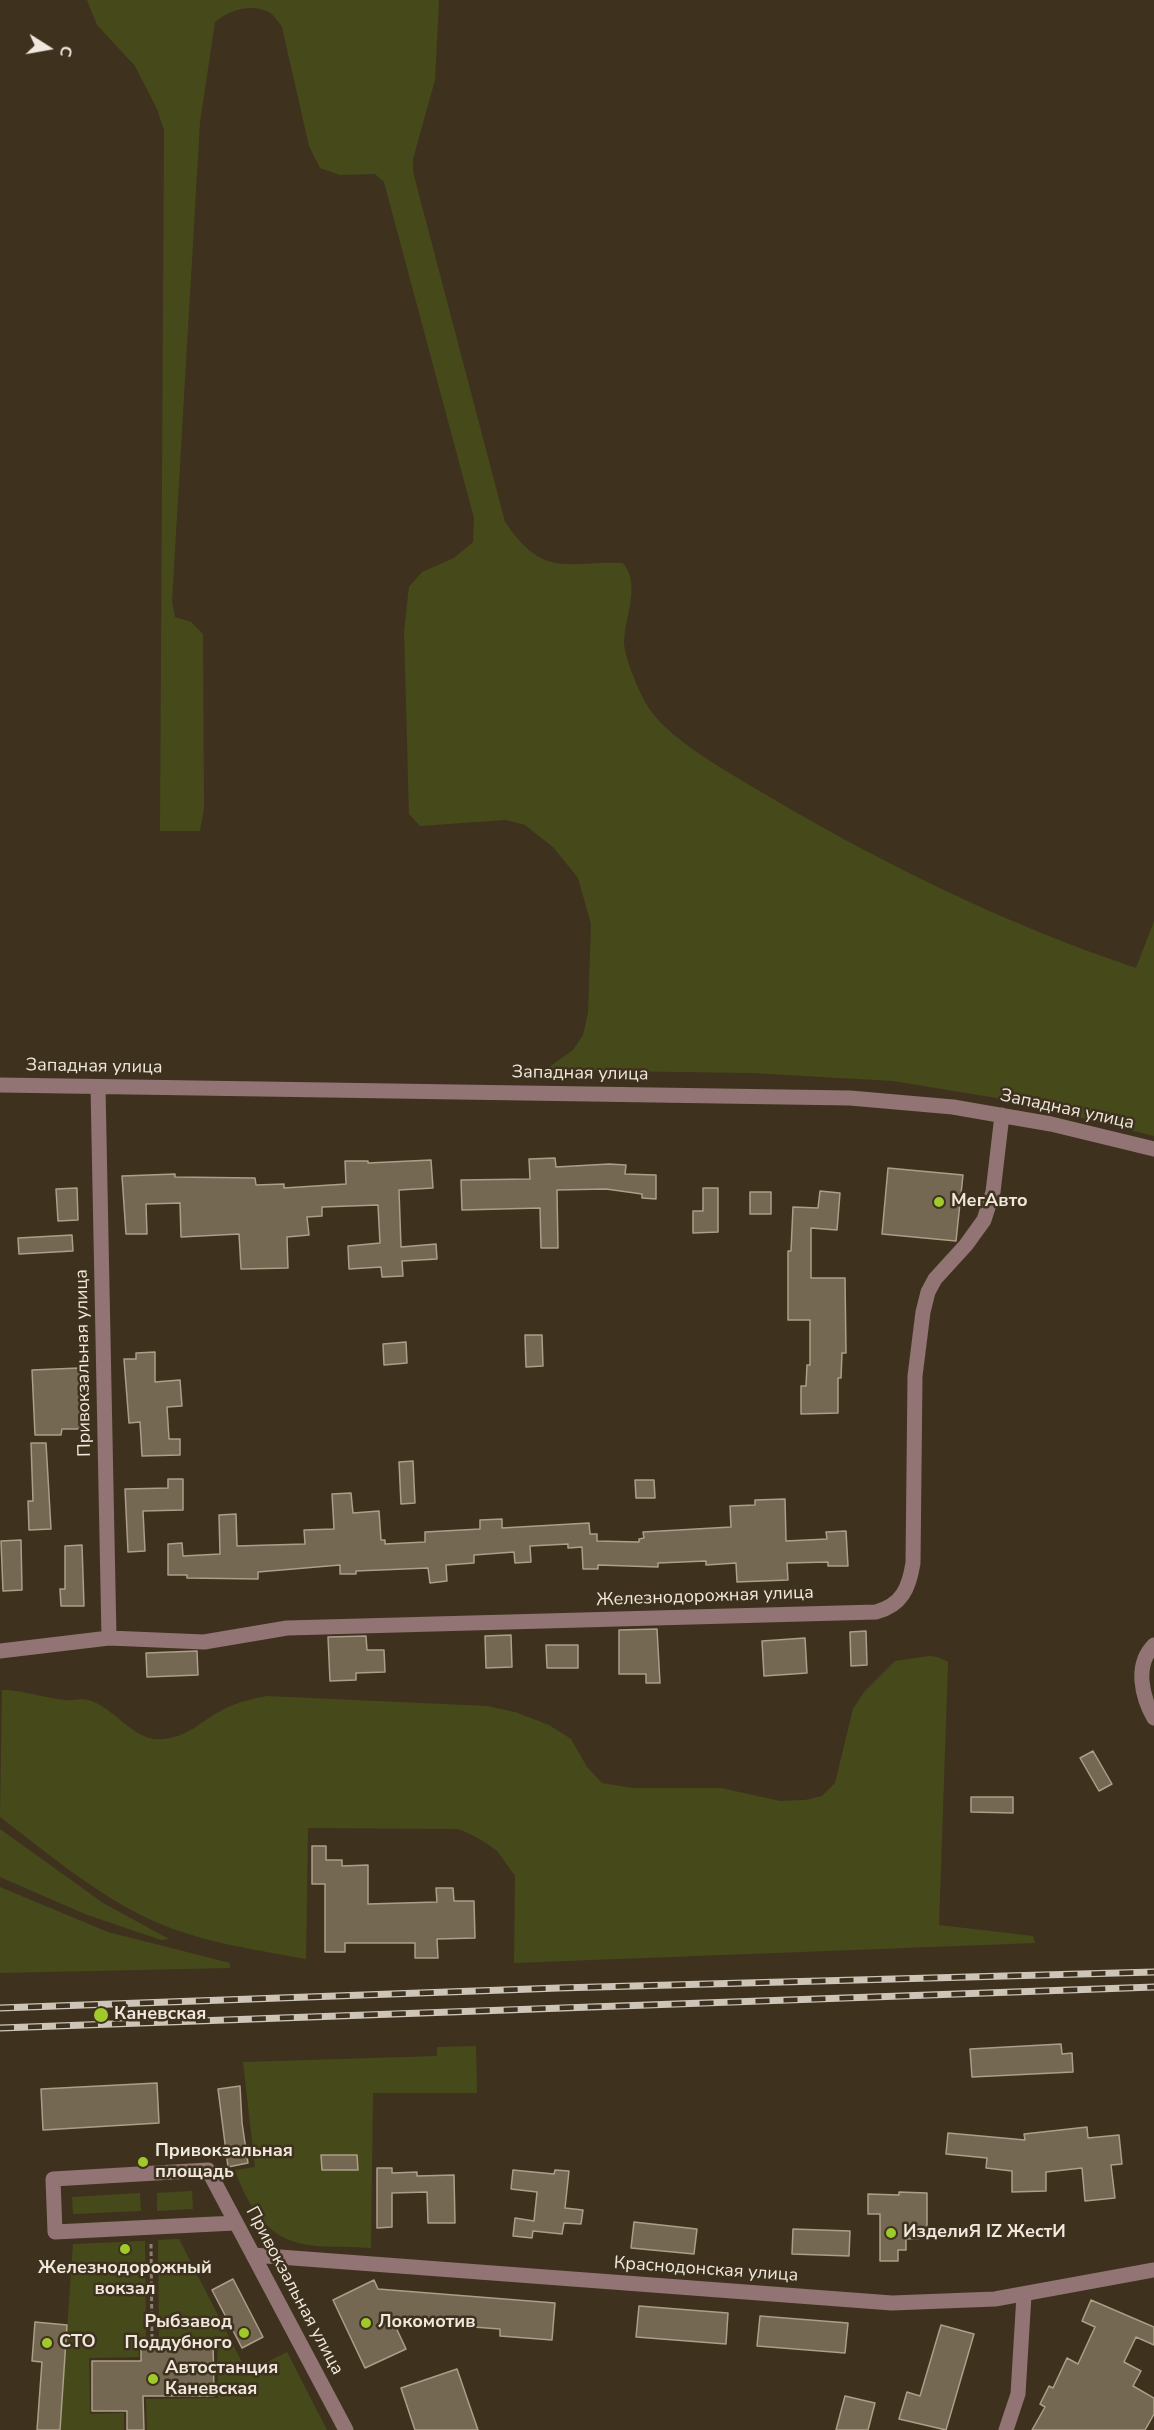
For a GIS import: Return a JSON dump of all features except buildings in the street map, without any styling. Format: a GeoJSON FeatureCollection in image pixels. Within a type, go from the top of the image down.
{"type":"FeatureCollection","features":[{"type":"Feature","properties":{"kind":"street","name":"Западная улица"},"geometry":{"type":"LineString","coordinates":[[0,1085],[850,1098],[953,1107],[1002,1115],[1154,1149]]}},
{"type":"Feature","properties":{"kind":"street","name":"Привокзальная улица"},"geometry":{"type":"LineString","coordinates":[[98,1087],[109,1638]]}},
{"type":"Feature","properties":{"kind":"street","name":"Железнодорожная улица"},"geometry":{"type":"LineString","coordinates":[[0,1651],[109,1638],[204,1642],[287,1628],[876,1612],[888,1607],[899,1601],[906,1590],[913,1563],[915,1376],[928,1292],[935,1279],[966,1245],[984,1220],[993,1192],[1002,1115]]}},
{"type":"Feature","properties":{"kind":"street"},"geometry":{"type":"LineString","coordinates":[[1154,1645],[1149,1650],[1142,1677],[1142,1692],[1154,1718]]}},
{"type":"Feature","properties":{"kind":"street","name":"Привокзальная улица"},"geometry":{"type":"LineString","coordinates":[[151,2227],[55,2232],[52,2179],[208,2170],[346,2430]]}},
{"type":"Feature","properties":{"kind":"street"},"geometry":{"type":"LineString","coordinates":[[151,2227],[236,2223]]}},
{"type":"Feature","properties":{"kind":"street","name":"Краснодонская улица"},"geometry":{"type":"LineString","coordinates":[[253,2255],[892,2303],[966,2302],[1024,2295],[1154,2270]]}},
{"type":"Feature","properties":{"kind":"street"},"geometry":{"type":"LineString","coordinates":[[1006,2430],[1018,2394],[1024,2295]]}},
{"type":"Feature","properties":{"kind":"path"},"geometry":{"type":"LineString","coordinates":[[151,2227],[152,2341]]}},
{"type":"Feature","properties":{"kind":"green space"},"geometry":{"type":"Polygon","coordinates":[[[87,0],[439,0],[435,80],[413,159],[413,172],[505,522],[519,540],[544,559],[570,564],[623,563],[631,581],[631,601],[624,642],[626,655],[642,696],[665,727],[723,769],[844,839],[939,888],[1036,931],[1136,968],[1154,921],[1154,1136],[1015,1101],[893,1081],[751,1073],[545,1070],[573,1050],[583,1035],[588,1013],[591,924],[578,878],[553,847],[525,825],[506,820],[420,826],[409,814],[404,631],[409,587],[422,572],[454,558],[473,542],[474,518],[384,182],[375,174],[340,175],[320,168],[309,146],[282,27],[269,12],[255,8],[233,11],[215,22],[200,122],[172,602],[175,617],[191,622],[203,634],[204,808],[200,831],[160,831],[164,130],[157,109],[135,66],[97,25],[87,0]]]}},
{"type":"Feature","properties":{"kind":"green space"},"geometry":{"type":"Polygon","coordinates":[[[929,1656],[948,1662],[939,1925],[1033,1936],[1035,1943],[514,1963],[515,1875],[499,1853],[488,1844],[458,1829],[308,1828],[306,1959],[244,1948],[162,1925],[124,1906],[87,1882],[0,1817],[2,1690],[65,1700],[88,1700],[98,1704],[143,1736],[153,1739],[172,1738],[188,1732],[229,1707],[267,1696],[487,1706],[515,1712],[549,1725],[571,1739],[587,1767],[602,1783],[632,1788],[721,1788],[780,1801],[805,1800],[822,1796],[835,1783],[853,1709],[864,1692],[895,1661],[929,1656]]]}},
{"type":"Feature","properties":{"kind":"green space"},"geometry":{"type":"Polygon","coordinates":[[[0,1829],[103,1903],[169,1939],[161,1940],[85,1914],[0,1877],[0,1829]]]}},
{"type":"Feature","properties":{"kind":"green space"},"geometry":{"type":"Polygon","coordinates":[[[0,1887],[108,1932],[230,1963],[230,1968],[0,1973],[0,1887]]]}},
{"type":"Feature","properties":{"kind":"green space"},"geometry":{"type":"Polygon","coordinates":[[[476,2046],[477,2093],[373,2093],[371,2248],[301,2244],[272,2230],[256,2212],[235,2170],[255,2167],[243,2062],[437,2056],[437,2047],[476,2046]]]}},
{"type":"Feature","properties":{"kind":"green space"},"geometry":{"type":"Polygon","coordinates":[[[192,2191],[193,2209],[157,2211],[157,2193],[192,2191]]]}},
{"type":"Feature","properties":{"kind":"green space"},"geometry":{"type":"Polygon","coordinates":[[[140,2193],[141,2211],[73,2214],[72,2197],[140,2193]]]}},
{"type":"Feature","properties":{"kind":"green space"},"geometry":{"type":"Polygon","coordinates":[[[179,2239],[247,2372],[287,2352],[327,2430],[147,2430],[146,2399],[218,2398],[217,2337],[159,2337],[158,2240],[179,2239]]]}},
{"type":"Feature","properties":{"kind":"green space"},"geometry":{"type":"Polygon","coordinates":[[[145,2241],[146,2337],[138,2338],[139,2357],[89,2358],[90,2414],[124,2413],[124,2430],[60,2430],[73,2244],[145,2241]]]}},
{"type":"Feature","properties":{"kind":"railway"},"geometry":{"type":"LineString","coordinates":[[0,2008],[559,1988],[1154,1972]]}},
{"type":"Feature","properties":{"kind":"railway"},"geometry":{"type":"LineString","coordinates":[[0,2028],[1154,1987]]}},
{"type":"Feature","properties":{"kind":"place","name":"МегАвто"},"geometry":{"type":"Point","coordinates":[939,1202]}},
{"type":"Feature","properties":{"kind":"place","name":"Каневская"},"geometry":{"type":"Point","coordinates":[101,2015]}},
{"type":"Feature","properties":{"kind":"place","name":"Привокзальная площадь"},"geometry":{"type":"Point","coordinates":[143,2162]}},
{"type":"Feature","properties":{"kind":"place","name":"ИзделиЯ IZ ЖестИ"},"geometry":{"type":"Point","coordinates":[891,2233]}},
{"type":"Feature","properties":{"kind":"place","name":"Железнодорожный вокзал"},"geometry":{"type":"Point","coordinates":[125,2249]}},
{"type":"Feature","properties":{"kind":"place","name":"Локомотив"},"geometry":{"type":"Point","coordinates":[366,2323]}},
{"type":"Feature","properties":{"kind":"place","name":"Рыбзавод Поддубного"},"geometry":{"type":"Point","coordinates":[244,2333]}},
{"type":"Feature","properties":{"kind":"place","name":"СТО"},"geometry":{"type":"Point","coordinates":[47,2343]}},
{"type":"Feature","properties":{"kind":"place","name":"Автостанция Каневская"},"geometry":{"type":"Point","coordinates":[153,2379]}}]}
